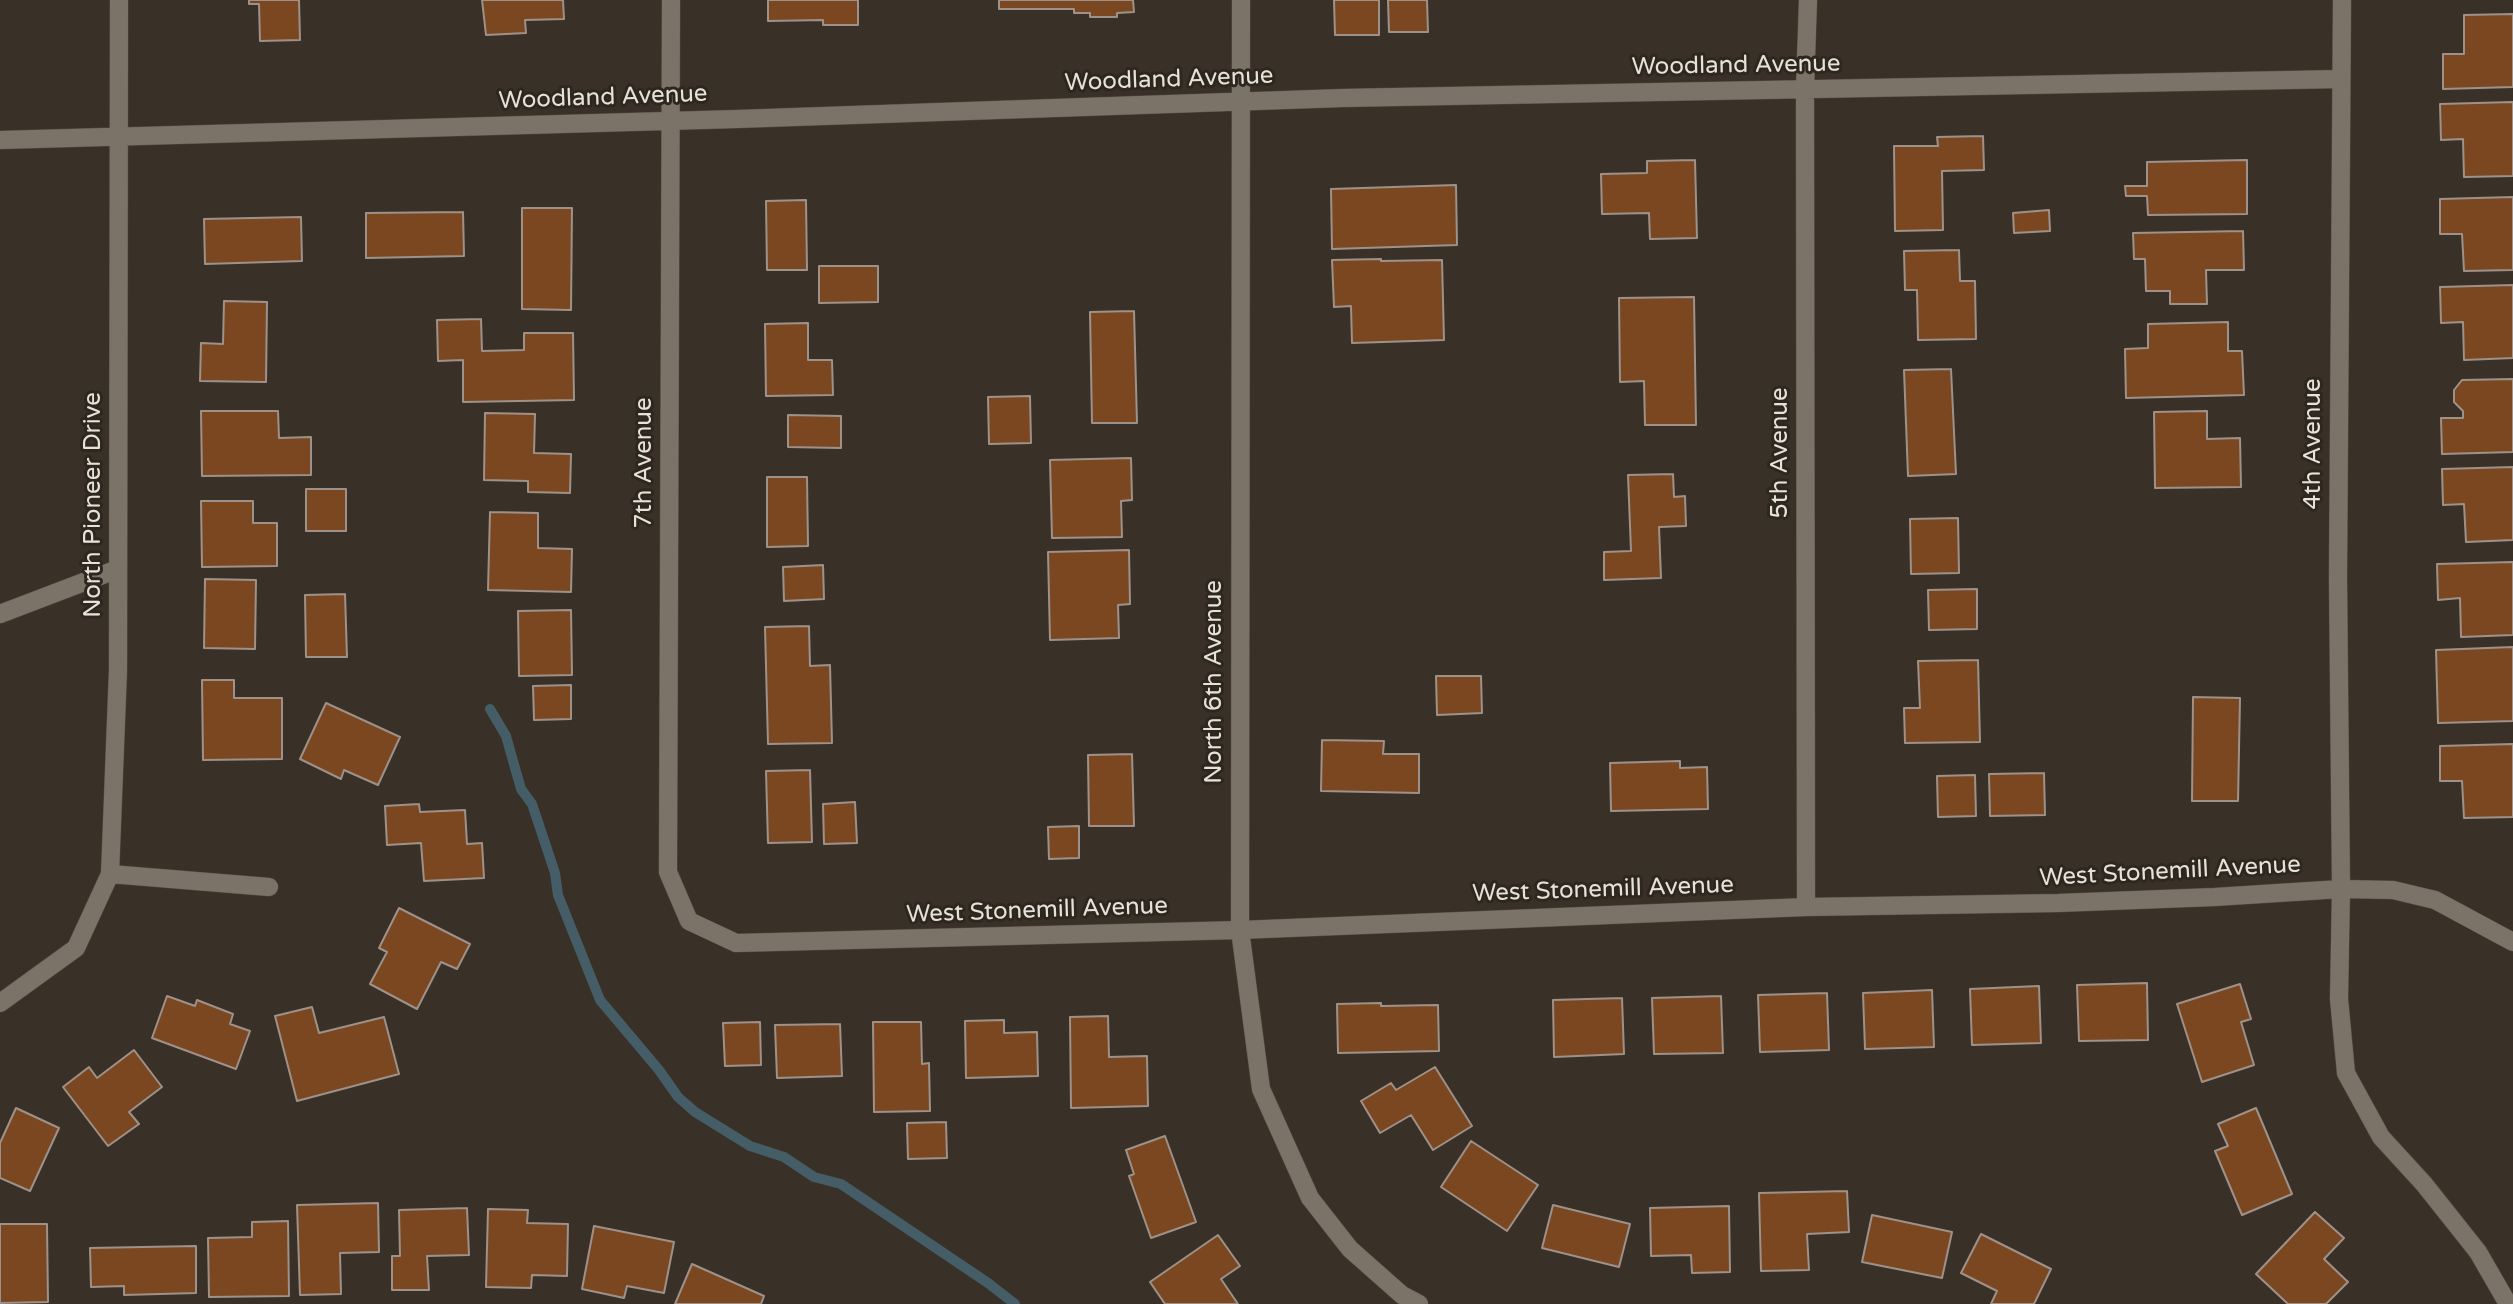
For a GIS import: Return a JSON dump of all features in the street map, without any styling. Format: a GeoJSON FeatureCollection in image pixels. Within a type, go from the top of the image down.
{"type":"FeatureCollection","features":[{"type":"Feature","properties":{"kind":"street","name":"North Pioneer Drive"},"geometry":{"type":"LineString","coordinates":[[0,1003],[76,948],[110,874],[118,670],[119,0]]}},
{"type":"Feature","properties":{"kind":"street","name":"7th Avenue"},"geometry":{"type":"LineString","coordinates":[[671,0],[668,872],[689,921]]}},
{"type":"Feature","properties":{"kind":"street","name":"North 6th Avenue"},"geometry":{"type":"LineString","coordinates":[[1241,0],[1240,930],[1261,1089],[1310,1198],[1350,1249],[1402,1295],[1419,1304]]}},
{"type":"Feature","properties":{"kind":"street","name":"5th Avenue"},"geometry":{"type":"LineString","coordinates":[[1806,907],[1805,89],[1808,0]]}},
{"type":"Feature","properties":{"kind":"street","name":"4th Avenue"},"geometry":{"type":"LineString","coordinates":[[2342,0],[2338,578],[2341,889],[2339,999],[2346,1073],[2381,1137],[2424,1184],[2479,1252],[2508,1304]]}},
{"type":"Feature","properties":{"kind":"street","name":"Woodland Avenue"},"geometry":{"type":"LineString","coordinates":[[0,140],[1371,98],[2341,79]]}},
{"type":"Feature","properties":{"kind":"street"},"geometry":{"type":"LineString","coordinates":[[0,614],[118,569]]}},
{"type":"Feature","properties":{"kind":"street"},"geometry":{"type":"LineString","coordinates":[[110,874],[269,887]]}},
{"type":"Feature","properties":{"kind":"street","name":"West Stonemill Avenue"},"geometry":{"type":"LineString","coordinates":[[689,921],[736,943],[1240,930],[1806,907],[2057,903],[2341,889],[2393,890],[2435,900],[2513,942]]}},
{"type":"Feature","properties":{"kind":"building"},"geometry":{"type":"Polygon","coordinates":[[[249,0],[299,0],[300,40],[260,41],[259,4],[249,4],[249,0]]]}},
{"type":"Feature","properties":{"kind":"building"},"geometry":{"type":"Polygon","coordinates":[[[482,0],[563,0],[564,19],[525,20],[526,33],[486,35],[482,0]]]}},
{"type":"Feature","properties":{"kind":"building"},"geometry":{"type":"Polygon","coordinates":[[[768,0],[858,0],[858,25],[823,25],[823,20],[768,21],[768,0]]]}},
{"type":"Feature","properties":{"kind":"building"},"geometry":{"type":"Polygon","coordinates":[[[999,0],[1133,0],[1134,12],[1117,13],[1117,17],[1090,17],[1090,13],[1074,13],[1074,9],[999,9],[999,0]]]}},
{"type":"Feature","properties":{"kind":"building"},"geometry":{"type":"Polygon","coordinates":[[[1334,0],[1379,0],[1379,35],[1335,35],[1334,0]]]}},
{"type":"Feature","properties":{"kind":"building"},"geometry":{"type":"Polygon","coordinates":[[[1388,0],[1427,0],[1428,32],[1389,32],[1388,0]]]}},
{"type":"Feature","properties":{"kind":"building"},"geometry":{"type":"Polygon","coordinates":[[[2513,14],[2513,87],[2443,89],[2443,54],[2464,54],[2464,15],[2513,14]]]}},
{"type":"Feature","properties":{"kind":"building"},"geometry":{"type":"Polygon","coordinates":[[[2513,102],[2513,176],[2464,177],[2463,139],[2441,140],[2440,104],[2513,102]]]}},
{"type":"Feature","properties":{"kind":"building"},"geometry":{"type":"Polygon","coordinates":[[[1983,136],[1984,170],[1942,171],[1943,230],[1895,231],[1894,146],[1938,146],[1937,137],[1983,136]]]}},
{"type":"Feature","properties":{"kind":"building"},"geometry":{"type":"Polygon","coordinates":[[[1695,160],[1697,238],[1650,239],[1649,213],[1602,214],[1601,174],[1647,173],[1647,161],[1695,160]]]}},
{"type":"Feature","properties":{"kind":"building"},"geometry":{"type":"Polygon","coordinates":[[[2247,160],[2247,214],[2148,215],[2147,196],[2126,196],[2125,186],[2147,186],[2147,162],[2247,160]]]}},
{"type":"Feature","properties":{"kind":"building"},"geometry":{"type":"Polygon","coordinates":[[[1456,185],[1457,245],[1332,249],[1331,189],[1456,185]]]}},
{"type":"Feature","properties":{"kind":"building"},"geometry":{"type":"Polygon","coordinates":[[[2513,197],[2513,270],[2464,271],[2462,234],[2440,234],[2440,199],[2513,197]]]}},
{"type":"Feature","properties":{"kind":"building"},"geometry":{"type":"Polygon","coordinates":[[[806,200],[807,270],[767,270],[766,201],[806,200]]]}},
{"type":"Feature","properties":{"kind":"building"},"geometry":{"type":"Polygon","coordinates":[[[522,208],[572,208],[571,310],[522,309],[522,208]]]}},
{"type":"Feature","properties":{"kind":"building"},"geometry":{"type":"Polygon","coordinates":[[[2049,210],[2050,231],[2014,233],[2013,213],[2049,210]]]}},
{"type":"Feature","properties":{"kind":"building"},"geometry":{"type":"Polygon","coordinates":[[[463,212],[464,256],[366,258],[366,213],[463,212]]]}},
{"type":"Feature","properties":{"kind":"building"},"geometry":{"type":"Polygon","coordinates":[[[301,217],[302,261],[205,264],[204,219],[301,217]]]}},
{"type":"Feature","properties":{"kind":"building"},"geometry":{"type":"Polygon","coordinates":[[[2243,231],[2244,270],[2206,270],[2207,304],[2170,304],[2170,291],[2146,291],[2145,259],[2134,259],[2133,233],[2243,231]]]}},
{"type":"Feature","properties":{"kind":"building"},"geometry":{"type":"Polygon","coordinates":[[[1959,250],[1960,281],[1975,281],[1976,339],[1918,340],[1917,290],[1905,290],[1904,251],[1959,250]]]}},
{"type":"Feature","properties":{"kind":"building"},"geometry":{"type":"Polygon","coordinates":[[[1332,260],[1442,260],[1444,340],[1352,343],[1351,306],[1334,307],[1332,260]]]}},
{"type":"Feature","properties":{"kind":"building"},"geometry":{"type":"Polygon","coordinates":[[[819,266],[878,266],[878,302],[819,303],[819,266]]]}},
{"type":"Feature","properties":{"kind":"building"},"geometry":{"type":"Polygon","coordinates":[[[2513,285],[2513,358],[2464,360],[2463,322],[2441,323],[2440,287],[2513,285]]]}},
{"type":"Feature","properties":{"kind":"building"},"geometry":{"type":"Polygon","coordinates":[[[1694,297],[1696,425],[1645,425],[1644,381],[1620,382],[1619,298],[1694,297]]]}},
{"type":"Feature","properties":{"kind":"building"},"geometry":{"type":"Polygon","coordinates":[[[224,301],[267,302],[266,382],[200,381],[201,343],[223,344],[224,301]]]}},
{"type":"Feature","properties":{"kind":"building"},"geometry":{"type":"Polygon","coordinates":[[[1134,311],[1137,423],[1092,423],[1090,312],[1134,311]]]}},
{"type":"Feature","properties":{"kind":"building"},"geometry":{"type":"Polygon","coordinates":[[[481,319],[482,351],[524,350],[524,333],[573,333],[574,400],[463,402],[463,360],[438,361],[437,320],[481,319]]]}},
{"type":"Feature","properties":{"kind":"building"},"geometry":{"type":"Polygon","coordinates":[[[2228,322],[2228,351],[2242,351],[2244,395],[2126,398],[2125,349],[2148,348],[2148,324],[2228,322]]]}},
{"type":"Feature","properties":{"kind":"building"},"geometry":{"type":"Polygon","coordinates":[[[808,323],[808,360],[832,360],[833,395],[766,396],[765,324],[808,323]]]}},
{"type":"Feature","properties":{"kind":"building"},"geometry":{"type":"Polygon","coordinates":[[[1951,369],[1956,474],[1908,476],[1904,370],[1951,369]]]}},
{"type":"Feature","properties":{"kind":"building"},"geometry":{"type":"Polygon","coordinates":[[[2513,379],[2513,452],[2442,454],[2441,418],[2463,418],[2463,411],[2454,402],[2454,390],[2462,380],[2513,379]]]}},
{"type":"Feature","properties":{"kind":"building"},"geometry":{"type":"Polygon","coordinates":[[[1030,396],[1031,443],[989,444],[988,397],[1030,396]]]}},
{"type":"Feature","properties":{"kind":"building"},"geometry":{"type":"Polygon","coordinates":[[[201,411],[278,411],[279,438],[311,437],[311,475],[202,476],[201,411]]]}},
{"type":"Feature","properties":{"kind":"building"},"geometry":{"type":"Polygon","coordinates":[[[2207,411],[2207,439],[2240,438],[2241,487],[2155,488],[2154,412],[2207,411]]]}},
{"type":"Feature","properties":{"kind":"building"},"geometry":{"type":"Polygon","coordinates":[[[485,413],[535,414],[534,453],[571,454],[570,493],[528,492],[528,481],[484,480],[485,413]]]}},
{"type":"Feature","properties":{"kind":"building"},"geometry":{"type":"Polygon","coordinates":[[[788,415],[841,416],[841,448],[788,447],[788,415]]]}},
{"type":"Feature","properties":{"kind":"building"},"geometry":{"type":"Polygon","coordinates":[[[1131,458],[1132,500],[1121,501],[1122,537],[1052,538],[1050,460],[1131,458]]]}},
{"type":"Feature","properties":{"kind":"building"},"geometry":{"type":"Polygon","coordinates":[[[2513,467],[2513,540],[2466,542],[2464,504],[2443,505],[2442,469],[2513,467]]]}},
{"type":"Feature","properties":{"kind":"building"},"geometry":{"type":"Polygon","coordinates":[[[1673,474],[1674,497],[1685,496],[1686,526],[1659,527],[1661,578],[1604,580],[1604,552],[1631,551],[1628,475],[1673,474]]]}},
{"type":"Feature","properties":{"kind":"building"},"geometry":{"type":"Polygon","coordinates":[[[767,477],[807,477],[808,546],[767,547],[767,477]]]}},
{"type":"Feature","properties":{"kind":"building"},"geometry":{"type":"Polygon","coordinates":[[[306,489],[346,489],[346,531],[306,531],[306,489]]]}},
{"type":"Feature","properties":{"kind":"building"},"geometry":{"type":"Polygon","coordinates":[[[201,501],[253,501],[253,523],[277,523],[277,566],[202,567],[201,501]]]}},
{"type":"Feature","properties":{"kind":"building"},"geometry":{"type":"Polygon","coordinates":[[[490,512],[538,513],[538,548],[572,549],[571,592],[488,590],[490,512]]]}},
{"type":"Feature","properties":{"kind":"building"},"geometry":{"type":"Polygon","coordinates":[[[1958,518],[1959,573],[1911,574],[1910,519],[1958,518]]]}},
{"type":"Feature","properties":{"kind":"building"},"geometry":{"type":"Polygon","coordinates":[[[1129,550],[1130,604],[1118,605],[1119,638],[1050,640],[1048,552],[1129,550]]]}},
{"type":"Feature","properties":{"kind":"building"},"geometry":{"type":"Polygon","coordinates":[[[2513,562],[2513,635],[2461,637],[2460,598],[2438,600],[2437,564],[2513,562]]]}},
{"type":"Feature","properties":{"kind":"building"},"geometry":{"type":"Polygon","coordinates":[[[823,565],[824,599],[784,601],[783,567],[823,565]]]}},
{"type":"Feature","properties":{"kind":"building"},"geometry":{"type":"Polygon","coordinates":[[[205,579],[256,580],[255,649],[204,648],[205,579]]]}},
{"type":"Feature","properties":{"kind":"building"},"geometry":{"type":"Polygon","coordinates":[[[1977,589],[1977,629],[1929,630],[1928,590],[1977,589]]]}},
{"type":"Feature","properties":{"kind":"building"},"geometry":{"type":"Polygon","coordinates":[[[345,594],[347,657],[306,657],[305,595],[345,594]]]}},
{"type":"Feature","properties":{"kind":"building"},"geometry":{"type":"Polygon","coordinates":[[[571,610],[572,675],[519,676],[518,611],[571,610]]]}},
{"type":"Feature","properties":{"kind":"building"},"geometry":{"type":"Polygon","coordinates":[[[809,626],[810,666],[830,665],[832,743],[768,744],[765,627],[809,626]]]}},
{"type":"Feature","properties":{"kind":"building"},"geometry":{"type":"Polygon","coordinates":[[[2513,647],[2513,721],[2438,723],[2436,650],[2513,647]]]}},
{"type":"Feature","properties":{"kind":"building"},"geometry":{"type":"Polygon","coordinates":[[[1978,660],[1980,742],[1905,743],[1904,708],[1920,708],[1918,661],[1978,660]]]}},
{"type":"Feature","properties":{"kind":"building"},"geometry":{"type":"Polygon","coordinates":[[[1436,676],[1481,676],[1482,713],[1437,715],[1436,676]]]}},
{"type":"Feature","properties":{"kind":"building"},"geometry":{"type":"Polygon","coordinates":[[[202,680],[234,680],[234,698],[282,698],[282,759],[203,760],[202,680]]]}},
{"type":"Feature","properties":{"kind":"building"},"geometry":{"type":"Polygon","coordinates":[[[571,685],[571,719],[534,720],[533,686],[571,685]]]}},
{"type":"Feature","properties":{"kind":"building"},"geometry":{"type":"Polygon","coordinates":[[[2193,697],[2240,698],[2238,801],[2192,801],[2193,697]]]}},
{"type":"Feature","properties":{"kind":"building"},"geometry":{"type":"Polygon","coordinates":[[[326,703],[400,737],[378,785],[344,770],[341,779],[300,759],[326,703]]]}},
{"type":"Feature","properties":{"kind":"building"},"geometry":{"type":"Polygon","coordinates":[[[1322,740],[1384,741],[1383,754],[1419,754],[1419,793],[1321,791],[1322,740]]]}},
{"type":"Feature","properties":{"kind":"building"},"geometry":{"type":"Polygon","coordinates":[[[2513,744],[2513,817],[2464,818],[2462,781],[2440,781],[2440,746],[2513,744]]]}},
{"type":"Feature","properties":{"kind":"building"},"geometry":{"type":"Polygon","coordinates":[[[1132,754],[1134,826],[1089,826],[1088,755],[1132,754]]]}},
{"type":"Feature","properties":{"kind":"building"},"geometry":{"type":"Polygon","coordinates":[[[1680,761],[1680,768],[1707,767],[1708,809],[1611,811],[1610,763],[1680,761]]]}},
{"type":"Feature","properties":{"kind":"building"},"geometry":{"type":"Polygon","coordinates":[[[810,770],[812,842],[768,843],[766,771],[810,770]]]}},
{"type":"Feature","properties":{"kind":"building"},"geometry":{"type":"Polygon","coordinates":[[[2044,773],[2045,815],[1990,816],[1989,774],[2044,773]]]}},
{"type":"Feature","properties":{"kind":"building"},"geometry":{"type":"Polygon","coordinates":[[[1975,775],[1976,816],[1938,817],[1937,776],[1975,775]]]}},
{"type":"Feature","properties":{"kind":"building"},"geometry":{"type":"Polygon","coordinates":[[[855,802],[857,843],[824,844],[823,804],[855,802]]]}},
{"type":"Feature","properties":{"kind":"building"},"geometry":{"type":"Polygon","coordinates":[[[419,804],[420,812],[465,810],[467,844],[482,843],[484,878],[424,881],[421,843],[387,845],[385,806],[419,804]]]}},
{"type":"Feature","properties":{"kind":"building"},"geometry":{"type":"Polygon","coordinates":[[[1079,826],[1079,858],[1049,859],[1048,827],[1079,826]]]}},
{"type":"Feature","properties":{"kind":"building"},"geometry":{"type":"Polygon","coordinates":[[[399,908],[470,944],[457,969],[441,962],[417,1009],[370,984],[387,952],[379,948],[399,908]]]}},
{"type":"Feature","properties":{"kind":"building"},"geometry":{"type":"Polygon","coordinates":[[[2147,983],[2148,1040],[2079,1041],[2077,985],[2147,983]]]}},
{"type":"Feature","properties":{"kind":"building"},"geometry":{"type":"Polygon","coordinates":[[[2240,984],[2251,1019],[2241,1022],[2254,1065],[2202,1082],[2177,1004],[2240,984]]]}},
{"type":"Feature","properties":{"kind":"building"},"geometry":{"type":"Polygon","coordinates":[[[2039,986],[2041,1043],[1972,1045],[1970,989],[2039,986]]]}},
{"type":"Feature","properties":{"kind":"building"},"geometry":{"type":"Polygon","coordinates":[[[1932,990],[1934,1047],[1865,1049],[1863,993],[1932,990]]]}},
{"type":"Feature","properties":{"kind":"building"},"geometry":{"type":"Polygon","coordinates":[[[1827,993],[1829,1050],[1760,1052],[1758,995],[1827,993]]]}},
{"type":"Feature","properties":{"kind":"building"},"geometry":{"type":"Polygon","coordinates":[[[167,996],[195,1006],[197,1000],[233,1014],[230,1024],[250,1031],[236,1069],[152,1038],[167,996]]]}},
{"type":"Feature","properties":{"kind":"building"},"geometry":{"type":"Polygon","coordinates":[[[1721,996],[1723,1053],[1654,1054],[1652,998],[1721,996]]]}},
{"type":"Feature","properties":{"kind":"building"},"geometry":{"type":"Polygon","coordinates":[[[1622,998],[1624,1054],[1554,1057],[1553,1000],[1622,998]]]}},
{"type":"Feature","properties":{"kind":"building"},"geometry":{"type":"Polygon","coordinates":[[[1381,1003],[1381,1006],[1438,1005],[1439,1051],[1338,1053],[1337,1004],[1381,1003]]]}},
{"type":"Feature","properties":{"kind":"building"},"geometry":{"type":"Polygon","coordinates":[[[312,1007],[319,1033],[384,1017],[399,1074],[297,1101],[275,1016],[312,1007]]]}},
{"type":"Feature","properties":{"kind":"building"},"geometry":{"type":"Polygon","coordinates":[[[1108,1016],[1109,1057],[1147,1056],[1148,1106],[1071,1108],[1070,1017],[1108,1016]]]}},
{"type":"Feature","properties":{"kind":"building"},"geometry":{"type":"Polygon","coordinates":[[[1004,1020],[1004,1033],[1037,1032],[1038,1076],[966,1078],[965,1021],[1004,1020]]]}},
{"type":"Feature","properties":{"kind":"building"},"geometry":{"type":"Polygon","coordinates":[[[760,1022],[761,1065],[725,1066],[723,1023],[760,1022]]]}},
{"type":"Feature","properties":{"kind":"building"},"geometry":{"type":"Polygon","coordinates":[[[873,1022],[921,1022],[922,1064],[929,1063],[930,1111],[874,1112],[873,1022]]]}},
{"type":"Feature","properties":{"kind":"building"},"geometry":{"type":"Polygon","coordinates":[[[840,1024],[842,1076],[777,1078],[775,1025],[840,1024]]]}},
{"type":"Feature","properties":{"kind":"building"},"geometry":{"type":"Polygon","coordinates":[[[134,1050],[162,1087],[129,1112],[139,1124],[108,1146],[63,1087],[89,1067],[97,1078],[134,1050]]]}},
{"type":"Feature","properties":{"kind":"building"},"geometry":{"type":"Polygon","coordinates":[[[1435,1067],[1472,1126],[1433,1150],[1411,1115],[1380,1133],[1361,1101],[1391,1083],[1396,1090],[1435,1067]]]}},
{"type":"Feature","properties":{"kind":"building"},"geometry":{"type":"Polygon","coordinates":[[[16,1108],[59,1128],[30,1191],[0,1178],[0,1143],[16,1108]]]}},
{"type":"Feature","properties":{"kind":"building"},"geometry":{"type":"Polygon","coordinates":[[[2256,1108],[2292,1194],[2242,1215],[2215,1151],[2228,1146],[2218,1124],[2256,1108]]]}},
{"type":"Feature","properties":{"kind":"building"},"geometry":{"type":"Polygon","coordinates":[[[946,1122],[947,1158],[908,1159],[907,1123],[946,1122]]]}},
{"type":"Feature","properties":{"kind":"building"},"geometry":{"type":"Polygon","coordinates":[[[1165,1136],[1196,1222],[1151,1238],[1129,1176],[1134,1174],[1126,1150],[1165,1136]]]}},
{"type":"Feature","properties":{"kind":"building"},"geometry":{"type":"Polygon","coordinates":[[[1471,1141],[1538,1185],[1507,1231],[1441,1187],[1471,1141]]]}},
{"type":"Feature","properties":{"kind":"building"},"geometry":{"type":"Polygon","coordinates":[[[1847,1191],[1849,1232],[1807,1234],[1809,1270],[1761,1271],[1759,1193],[1847,1191]]]}},
{"type":"Feature","properties":{"kind":"building"},"geometry":{"type":"Polygon","coordinates":[[[378,1203],[379,1252],[340,1253],[341,1294],[300,1295],[297,1205],[378,1203]]]}},
{"type":"Feature","properties":{"kind":"building"},"geometry":{"type":"Polygon","coordinates":[[[1553,1205],[1630,1224],[1619,1267],[1542,1248],[1553,1205]]]}},
{"type":"Feature","properties":{"kind":"building"},"geometry":{"type":"Polygon","coordinates":[[[1729,1206],[1730,1272],[1692,1273],[1691,1255],[1651,1256],[1650,1208],[1729,1206]]]}},
{"type":"Feature","properties":{"kind":"building"},"geometry":{"type":"Polygon","coordinates":[[[467,1208],[469,1255],[427,1256],[429,1290],[392,1290],[392,1256],[400,1256],[399,1210],[467,1208]]]}},
{"type":"Feature","properties":{"kind":"building"},"geometry":{"type":"Polygon","coordinates":[[[488,1209],[528,1210],[527,1223],[568,1224],[567,1276],[532,1275],[531,1288],[486,1287],[488,1209]]]}},
{"type":"Feature","properties":{"kind":"building"},"geometry":{"type":"Polygon","coordinates":[[[2315,1212],[2344,1238],[2324,1259],[2348,1282],[2326,1304],[2288,1304],[2256,1274],[2315,1212]]]}},
{"type":"Feature","properties":{"kind":"building"},"geometry":{"type":"Polygon","coordinates":[[[1872,1215],[1952,1232],[1942,1278],[1862,1262],[1872,1215]]]}},
{"type":"Feature","properties":{"kind":"building"},"geometry":{"type":"Polygon","coordinates":[[[288,1221],[289,1296],[209,1297],[208,1238],[252,1237],[252,1222],[288,1221]]]}},
{"type":"Feature","properties":{"kind":"building"},"geometry":{"type":"Polygon","coordinates":[[[0,1224],[47,1224],[48,1302],[0,1303],[0,1224]]]}},
{"type":"Feature","properties":{"kind":"building"},"geometry":{"type":"Polygon","coordinates":[[[594,1226],[674,1242],[664,1293],[627,1286],[624,1298],[582,1289],[594,1226]]]}},
{"type":"Feature","properties":{"kind":"building"},"geometry":{"type":"Polygon","coordinates":[[[1981,1234],[2051,1269],[2034,1304],[1991,1304],[1997,1291],[1961,1273],[1981,1234]]]}},
{"type":"Feature","properties":{"kind":"building"},"geometry":{"type":"Polygon","coordinates":[[[1218,1235],[1240,1266],[1221,1279],[1238,1304],[1165,1304],[1150,1282],[1218,1235]]]}},
{"type":"Feature","properties":{"kind":"building"},"geometry":{"type":"Polygon","coordinates":[[[196,1246],[196,1293],[124,1295],[124,1286],[91,1287],[90,1248],[196,1246]]]}},
{"type":"Feature","properties":{"kind":"building"},"geometry":{"type":"Polygon","coordinates":[[[692,1264],[764,1296],[761,1304],[675,1304],[692,1264]]]}},
{"type":"Feature","properties":{"kind":"waterway"},"geometry":{"type":"LineString","coordinates":[[490,709],[506,736],[521,789],[532,804],[555,873],[558,895],[600,1000],[659,1070],[678,1097],[695,1112],[750,1146],[784,1157],[814,1177],[841,1184],[1015,1304]]}}]}
